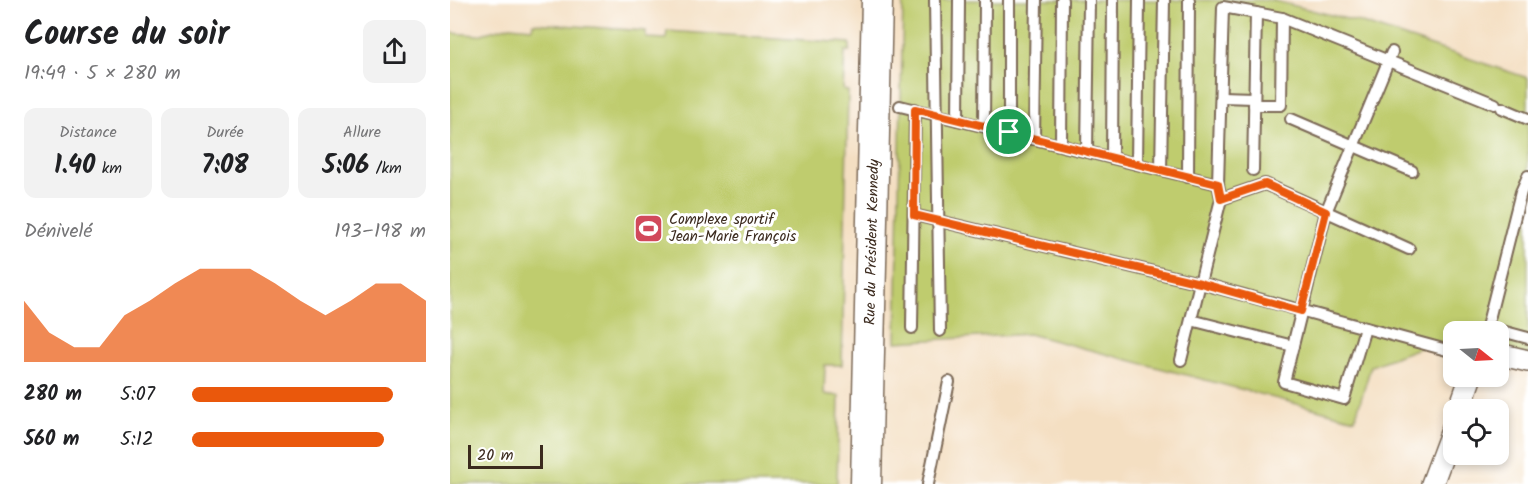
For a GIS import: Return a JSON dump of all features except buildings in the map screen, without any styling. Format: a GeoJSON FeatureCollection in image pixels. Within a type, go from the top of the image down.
{"type":"FeatureCollection","features":[{"type":"Feature","properties":{"kind":"main road","name":"Rue du Président Kennedy"},"geometry":{"type":"LineString","coordinates":[[866,484],[877,0]]}},
{"type":"Feature","properties":{"kind":"street"},"geometry":{"type":"LineString","coordinates":[[1509,357],[1528,361]]}},
{"type":"Feature","properties":{"kind":"street"},"geometry":{"type":"LineString","coordinates":[[1432,484],[1443,454]]}},
{"type":"Feature","properties":{"kind":"lane"},"geometry":{"type":"LineString","coordinates":[[934,0],[934,114],[940,331]]}},
{"type":"Feature","properties":{"kind":"lane"},"geometry":{"type":"LineString","coordinates":[[958,120],[959,0]]}},
{"type":"Feature","properties":{"kind":"lane"},"geometry":{"type":"LineString","coordinates":[[984,126],[985,0]]}},
{"type":"Feature","properties":{"kind":"lane"},"geometry":{"type":"LineString","coordinates":[[1009,0],[1009,132]]}},
{"type":"Feature","properties":{"kind":"lane"},"geometry":{"type":"LineString","coordinates":[[1034,139],[1036,0]]}},
{"type":"Feature","properties":{"kind":"lane"},"geometry":{"type":"LineString","coordinates":[[1061,145],[1062,0]]}},
{"type":"Feature","properties":{"kind":"lane"},"geometry":{"type":"LineString","coordinates":[[1087,152],[1089,0]]}},
{"type":"Feature","properties":{"kind":"lane"},"geometry":{"type":"LineString","coordinates":[[1112,158],[1113,0]]}},
{"type":"Feature","properties":{"kind":"lane"},"geometry":{"type":"LineString","coordinates":[[1137,164],[1138,0]]}},
{"type":"Feature","properties":{"kind":"lane"},"geometry":{"type":"LineString","coordinates":[[1161,170],[1164,0]]}},
{"type":"Feature","properties":{"kind":"lane"},"geometry":{"type":"LineString","coordinates":[[1188,177],[1189,0]]}},
{"type":"Feature","properties":{"kind":"lane"},"geometry":{"type":"LineString","coordinates":[[1181,360],[1221,199],[1218,184],[1223,7],[1282,18],[1390,56],[1528,119]]}},
{"type":"Feature","properties":{"kind":"lane"},"geometry":{"type":"LineString","coordinates":[[1253,170],[1256,14]]}},
{"type":"Feature","properties":{"kind":"lane"},"geometry":{"type":"LineString","coordinates":[[1221,97],[1281,105],[1282,18]]}},
{"type":"Feature","properties":{"kind":"lane"},"geometry":{"type":"LineString","coordinates":[[1365,328],[1344,399],[1284,382],[1326,212],[1390,56]]}},
{"type":"Feature","properties":{"kind":"lane"},"geometry":{"type":"LineString","coordinates":[[900,106],[1218,184]]}},
{"type":"Feature","properties":{"kind":"lane"},"geometry":{"type":"LineString","coordinates":[[912,328],[915,109]]}},
{"type":"Feature","properties":{"kind":"lane"},"geometry":{"type":"LineString","coordinates":[[1290,119],[1412,171]]}},
{"type":"Feature","properties":{"kind":"lane"},"geometry":{"type":"LineString","coordinates":[[1528,176],[1521,192],[1487,327],[1528,338]]}},
{"type":"Feature","properties":{"kind":"lane"},"geometry":{"type":"LineString","coordinates":[[1221,199],[1265,184],[1409,249]]}},
{"type":"Feature","properties":{"kind":"lane"},"geometry":{"type":"LineString","coordinates":[[914,215],[1200,283],[1443,349]]}},
{"type":"Feature","properties":{"kind":"lane"},"geometry":{"type":"LineString","coordinates":[[1191,320],[1293,346]]}},
{"type":"Feature","properties":{"kind":"lane"},"geometry":{"type":"LineString","coordinates":[[928,484],[949,382]]}},
{"type":"Feature","properties":{"kind":"green space"},"geometry":{"type":"Polygon","coordinates":[[[903,0],[1271,0],[1359,22],[1528,78],[1528,356],[1509,351],[1509,321],[1443,321],[1443,347],[1421,347],[1371,366],[1355,419],[1029,334],[896,342],[903,0]]]}},
{"type":"Feature","properties":{"kind":"green space","name":"Complexe sportif Jean-Marie François"},"geometry":{"type":"Polygon","coordinates":[[[533,23],[646,31],[646,38],[666,39],[667,31],[850,43],[850,51],[845,51],[843,90],[848,91],[842,365],[825,365],[824,394],[839,396],[837,484],[450,484],[450,33],[478,35],[510,26],[532,28],[533,23]]]}},
{"type":"Feature","properties":{"kind":"place","name":"Complexe sportif Jean-Marie François"},"geometry":{"type":"Point","coordinates":[648,228]}},
{"type":"Feature","properties":{"kind":"route"},"geometry":{"type":"LineString","coordinates":[[915,109],[1009,132],[1218,184],[1221,199],[1265,184],[1326,212],[1301,311],[1200,283],[914,215],[915,109]]}}]}
